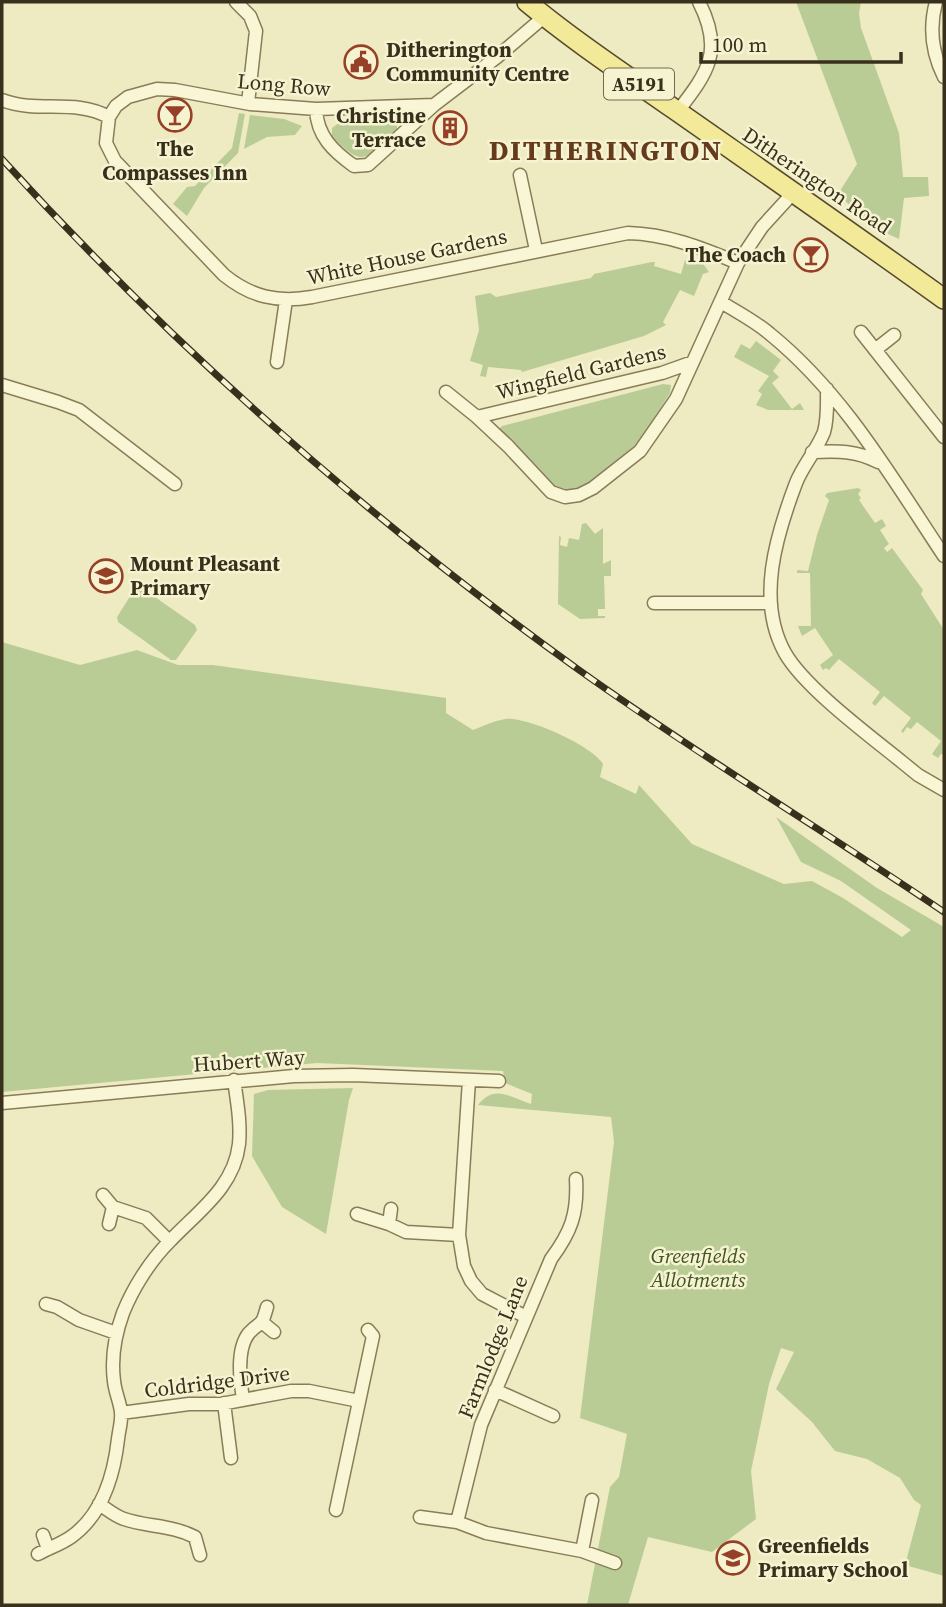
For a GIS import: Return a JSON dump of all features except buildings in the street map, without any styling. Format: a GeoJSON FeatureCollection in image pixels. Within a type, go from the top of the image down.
{"type":"FeatureCollection","features":[{"type":"Feature","properties":{"kind":"main road","name":"Ditherington Road"},"geometry":{"type":"LineString","coordinates":[[527,2],[944,299]]}},
{"type":"Feature","properties":{"kind":"street"},"geometry":{"type":"LineString","coordinates":[[236,2],[250,16],[256,31],[248,103]]}},
{"type":"Feature","properties":{"kind":"street"},"geometry":{"type":"LineString","coordinates":[[678,111],[703,79],[709,66],[711,36],[709,24],[699,2]]}},
{"type":"Feature","properties":{"kind":"street"},"geometry":{"type":"LineString","coordinates":[[936,2],[932,24],[934,51],[944,77]]}},
{"type":"Feature","properties":{"kind":"street"},"geometry":{"type":"LineString","coordinates":[[316,109],[317,125],[333,150],[354,166],[368,165],[434,105],[545,16]]}},
{"type":"Feature","properties":{"kind":"street","name":"Long Row"},"geometry":{"type":"LineString","coordinates":[[109,117],[116,106],[128,97],[157,89],[248,103],[316,109],[434,105]]}},
{"type":"Feature","properties":{"kind":"street"},"geometry":{"type":"LineString","coordinates":[[2,100],[27,107],[82,106],[109,117]]}},
{"type":"Feature","properties":{"kind":"street","name":"White House Gardens"},"geometry":{"type":"LineString","coordinates":[[109,117],[106,143],[109,152],[128,175],[237,286],[267,298],[286,300],[354,289],[628,233],[650,234],[676,240],[738,263]]}},
{"type":"Feature","properties":{"kind":"street","name":"White House Gardens"},"geometry":{"type":"LineString","coordinates":[[520,175],[536,250]]}},
{"type":"Feature","properties":{"kind":"street","name":"Wingfield Gardens"},"geometry":{"type":"LineString","coordinates":[[446,392],[508,446],[551,492],[565,497],[579,495],[593,488],[640,450],[676,398],[738,263],[762,227],[793,193]]}},
{"type":"Feature","properties":{"kind":"street","name":"White House Gardens"},"geometry":{"type":"LineString","coordinates":[[276,362],[286,300]]}},
{"type":"Feature","properties":{"kind":"street"},"geometry":{"type":"LineString","coordinates":[[721,302],[769,332],[827,389],[852,419],[944,556]]}},
{"type":"Feature","properties":{"kind":"street"},"geometry":{"type":"LineString","coordinates":[[861,332],[944,437]]}},
{"type":"Feature","properties":{"kind":"street"},"geometry":{"type":"LineString","coordinates":[[875,350],[894,335]]}},
{"type":"Feature","properties":{"kind":"street","name":"Wingfield Gardens"},"geometry":{"type":"LineString","coordinates":[[477,417],[662,373],[693,362]]}},
{"type":"Feature","properties":{"kind":"street"},"geometry":{"type":"LineString","coordinates":[[2,386],[79,410],[175,484]]}},
{"type":"Feature","properties":{"kind":"street"},"geometry":{"type":"LineString","coordinates":[[827,389],[824,431],[797,482],[776,548],[770,603],[775,632],[786,656],[807,681],[910,769],[944,790]]}},
{"type":"Feature","properties":{"kind":"street"},"geometry":{"type":"LineString","coordinates":[[812,452],[842,450],[862,453],[882,463]]}},
{"type":"Feature","properties":{"kind":"street"},"geometry":{"type":"LineString","coordinates":[[654,603],[770,603]]}},
{"type":"Feature","properties":{"kind":"street","name":"Hubert Way"},"geometry":{"type":"LineString","coordinates":[[2,1103],[234,1080],[353,1075],[499,1082]]}},
{"type":"Feature","properties":{"kind":"street"},"geometry":{"type":"LineString","coordinates":[[43,1535],[43,1551],[73,1536],[100,1504],[115,1466],[121,1413],[114,1381],[116,1333],[145,1272],[169,1241],[209,1204],[229,1176],[239,1146],[234,1080]]}},
{"type":"Feature","properties":{"kind":"street"},"geometry":{"type":"LineString","coordinates":[[469,1080],[459,1235],[462,1259],[471,1281],[482,1294],[526,1317]]}},
{"type":"Feature","properties":{"kind":"street","name":"Farmlodge Lane"},"geometry":{"type":"LineString","coordinates":[[457,1522],[481,1425],[551,1259],[567,1236],[581,1188]]}},
{"type":"Feature","properties":{"kind":"street"},"geometry":{"type":"LineString","coordinates":[[103,1195],[113,1207],[146,1218],[169,1241]]}},
{"type":"Feature","properties":{"kind":"street"},"geometry":{"type":"LineString","coordinates":[[109,1224],[113,1207]]}},
{"type":"Feature","properties":{"kind":"street"},"geometry":{"type":"LineString","coordinates":[[389,1224],[391,1209]]}},
{"type":"Feature","properties":{"kind":"street"},"geometry":{"type":"LineString","coordinates":[[357,1214],[406,1232],[459,1235]]}},
{"type":"Feature","properties":{"kind":"street"},"geometry":{"type":"LineString","coordinates":[[55,1303],[79,1320],[116,1333]]}},
{"type":"Feature","properties":{"kind":"street"},"geometry":{"type":"LineString","coordinates":[[243,1399],[242,1348],[248,1334],[263,1323],[267,1307]]}},
{"type":"Feature","properties":{"kind":"street"},"geometry":{"type":"LineString","coordinates":[[263,1323],[274,1332]]}},
{"type":"Feature","properties":{"kind":"street"},"geometry":{"type":"LineString","coordinates":[[336,1510],[373,1336],[368,1330]]}},
{"type":"Feature","properties":{"kind":"street"},"geometry":{"type":"LineString","coordinates":[[495,1390],[553,1416]]}},
{"type":"Feature","properties":{"kind":"street","name":"Coldridge Drive"},"geometry":{"type":"LineString","coordinates":[[121,1413],[188,1404],[224,1403],[291,1391],[309,1391],[359,1401]]}},
{"type":"Feature","properties":{"kind":"street"},"geometry":{"type":"LineString","coordinates":[[224,1403],[231,1458]]}},
{"type":"Feature","properties":{"kind":"street"},"geometry":{"type":"LineString","coordinates":[[582,1551],[592,1500]]}},
{"type":"Feature","properties":{"kind":"street"},"geometry":{"type":"LineString","coordinates":[[100,1504],[124,1519],[199,1535],[200,1555]]}},
{"type":"Feature","properties":{"kind":"street"},"geometry":{"type":"LineString","coordinates":[[420,1517],[457,1522],[486,1532],[582,1551],[615,1563]]}},
{"type":"Feature","properties":{"kind":"green space"},"geometry":{"type":"Polygon","coordinates":[[[796,2],[861,2],[861,28],[899,133],[903,177],[928,177],[929,196],[904,198],[899,239],[871,226],[838,194],[857,164],[796,2]]]}},
{"type":"Feature","properties":{"kind":"green space"},"geometry":{"type":"Polygon","coordinates":[[[239,113],[245,114],[238,153],[204,188],[187,216],[173,204],[187,187],[195,186],[232,148],[239,113]]]}},
{"type":"Feature","properties":{"kind":"green space"},"geometry":{"type":"Polygon","coordinates":[[[250,115],[284,119],[302,126],[295,135],[267,137],[244,149],[250,115]]]}},
{"type":"Feature","properties":{"kind":"green space"},"geometry":{"type":"Polygon","coordinates":[[[387,121],[397,124],[397,131],[365,157],[352,154],[332,137],[332,128],[340,122],[387,121]]]}},
{"type":"Feature","properties":{"kind":"green space"},"geometry":{"type":"Polygon","coordinates":[[[688,257],[701,261],[709,272],[703,274],[694,296],[680,290],[663,322],[666,325],[644,336],[522,372],[488,367],[486,377],[480,376],[483,365],[470,361],[479,330],[475,296],[490,293],[496,297],[591,278],[594,274],[652,262],[655,262],[654,266],[681,274],[688,257]]]}},
{"type":"Feature","properties":{"kind":"green space"},"geometry":{"type":"Polygon","coordinates":[[[756,341],[781,360],[773,371],[779,377],[772,383],[792,409],[800,403],[804,410],[768,410],[756,405],[762,394],[758,391],[769,376],[734,357],[741,344],[750,349],[756,341]]]}},
{"type":"Feature","properties":{"kind":"green space"},"geometry":{"type":"Polygon","coordinates":[[[663,384],[671,385],[670,393],[639,442],[586,485],[570,490],[555,487],[500,435],[498,430],[502,426],[663,384]]]}},
{"type":"Feature","properties":{"kind":"green space"},"geometry":{"type":"Polygon","coordinates":[[[858,488],[861,490],[858,494],[861,498],[859,500],[875,523],[882,519],[886,526],[880,530],[889,544],[884,548],[887,552],[892,548],[923,590],[921,594],[944,630],[944,755],[941,754],[938,758],[932,754],[941,741],[917,722],[911,729],[907,727],[903,733],[901,731],[911,718],[884,696],[875,706],[872,703],[880,692],[839,659],[829,670],[823,670],[820,665],[833,655],[815,628],[802,636],[798,626],[811,626],[810,573],[797,573],[797,570],[808,571],[829,500],[825,496],[827,493],[858,488]]]}},
{"type":"Feature","properties":{"kind":"green space"},"geometry":{"type":"Polygon","coordinates":[[[586,523],[595,534],[603,528],[603,564],[611,560],[611,576],[604,576],[605,609],[598,609],[598,616],[605,618],[580,619],[558,604],[559,536],[560,545],[567,547],[569,538],[579,540],[582,524],[586,523]]]}},
{"type":"Feature","properties":{"kind":"green space"},"geometry":{"type":"Polygon","coordinates":[[[136,587],[142,588],[195,625],[197,630],[176,660],[171,660],[118,622],[117,617],[136,587]]]}},
{"type":"Feature","properties":{"kind":"green space","name":"Greenfields Allotments"},"geometry":{"type":"Polygon","coordinates":[[[2,642],[80,665],[137,650],[178,665],[213,665],[446,698],[446,713],[473,730],[505,719],[528,722],[573,741],[597,757],[603,764],[600,777],[636,794],[639,785],[692,844],[784,884],[812,881],[902,937],[911,930],[841,881],[801,862],[776,817],[877,888],[944,927],[944,1576],[905,1565],[921,1505],[914,1500],[900,1478],[867,1459],[835,1451],[812,1422],[776,1389],[794,1352],[781,1348],[769,1384],[751,1471],[756,1519],[712,1552],[648,1537],[628,1605],[587,1605],[610,1487],[619,1477],[627,1434],[580,1418],[614,1142],[611,1117],[478,1105],[490,1095],[496,1094],[531,1104],[532,1094],[505,1083],[503,1071],[317,1063],[2,1092],[2,642]]]}},
{"type":"Feature","properties":{"kind":"green space"},"geometry":{"type":"Polygon","coordinates":[[[353,1088],[326,1234],[282,1207],[252,1156],[254,1094],[268,1090],[353,1088]]]}},
{"type":"Feature","properties":{"kind":"railway"},"geometry":{"type":"LineString","coordinates":[[2,159],[68,229],[205,365],[277,430],[425,554],[579,670],[944,912]]}},
{"type":"Feature","properties":{"kind":"place","name":"Ditherington Community Centre"},"geometry":{"type":"Point","coordinates":[361,62]}},
{"type":"Feature","properties":{"kind":"place","name":"The Compasses Inn"},"geometry":{"type":"Point","coordinates":[175,115]}},
{"type":"Feature","properties":{"kind":"place","name":"Christine Terrace"},"geometry":{"type":"Point","coordinates":[450,128]}},
{"type":"Feature","properties":{"kind":"place","name":"The Coach"},"geometry":{"type":"Point","coordinates":[811,255]}},
{"type":"Feature","properties":{"kind":"place","name":"Mount Pleasant Primary"},"geometry":{"type":"Point","coordinates":[106,576]}},
{"type":"Feature","properties":{"kind":"place","name":"Greenfields Primary School"},"geometry":{"type":"Point","coordinates":[733,1558]}},
{"type":"Feature","properties":{"kind":"district","name":"DITHERINGTON"},"geometry":{"type":"Point","coordinates":[606,150]}}]}
